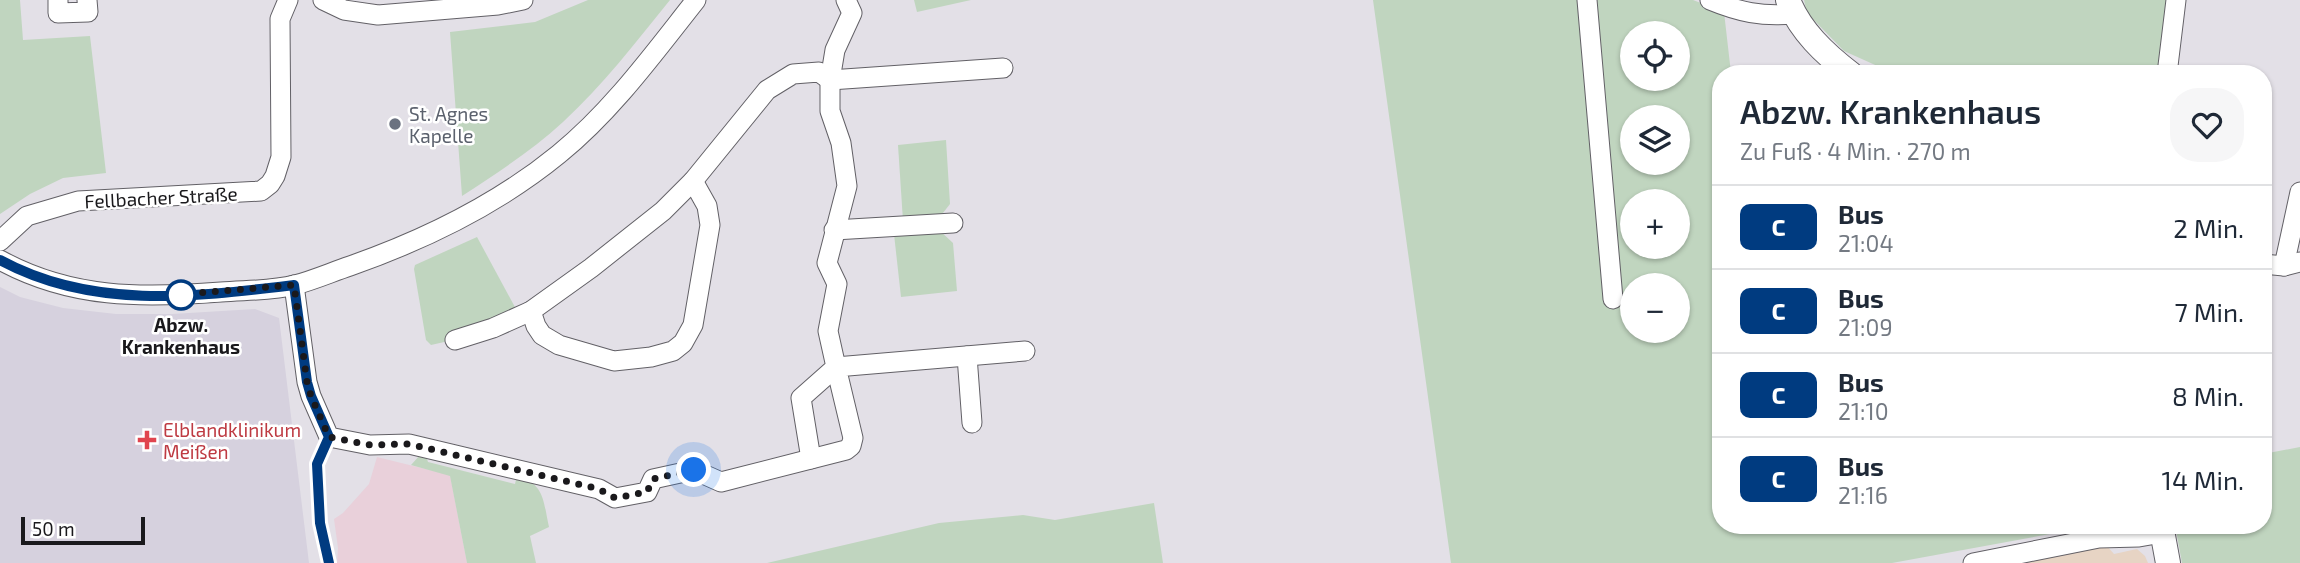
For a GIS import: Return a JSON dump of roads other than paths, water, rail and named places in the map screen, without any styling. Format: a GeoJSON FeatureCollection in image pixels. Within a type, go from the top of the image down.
{"type":"FeatureCollection","features":[{"type":"Feature","properties":{"kind":"main road"},"geometry":{"type":"LineString","coordinates":[[1791,7],[1825,54],[1839,65]]}},
{"type":"Feature","properties":{"kind":"main road"},"geometry":{"type":"LineString","coordinates":[[2163,534],[2168,563]]}},
{"type":"Feature","properties":{"kind":"street"},"geometry":{"type":"LineString","coordinates":[[58,0],[58,13],[88,12],[87,0]]}},
{"type":"Feature","properties":{"kind":"street","name":"Fellbacher Straße"},"geometry":{"type":"LineString","coordinates":[[0,241],[27,216],[78,201],[261,191],[270,184],[281,157],[280,19],[288,0]]}},
{"type":"Feature","properties":{"kind":"street"},"geometry":{"type":"LineString","coordinates":[[323,0],[344,10],[379,15],[498,5],[523,0]]}},
{"type":"Feature","properties":{"kind":"street"},"geometry":{"type":"LineString","coordinates":[[0,260],[39,279],[80,290],[118,295],[191,295],[294,285],[376,257],[421,238],[501,195],[561,152],[637,74],[696,0]]}},
{"type":"Feature","properties":{"kind":"street"},"geometry":{"type":"LineString","coordinates":[[294,285],[307,382],[329,437],[370,445],[409,444],[599,489],[615,498],[647,492],[653,479],[694,470],[721,482],[846,450],[851,446],[853,438],[828,331],[837,284],[827,263],[847,186],[841,143],[830,111],[830,80],[835,50],[852,13],[846,0]]}},
{"type":"Feature","properties":{"kind":"street"},"geometry":{"type":"LineString","coordinates":[[1587,0],[1613,299]]}},
{"type":"Feature","properties":{"kind":"street"},"geometry":{"type":"LineString","coordinates":[[1710,0],[1743,12],[1768,17],[1791,7]]}},
{"type":"Feature","properties":{"kind":"street"},"geometry":{"type":"LineString","coordinates":[[2168,65],[2176,0]]}},
{"type":"Feature","properties":{"kind":"street"},"geometry":{"type":"LineString","coordinates":[[455,340],[493,328],[531,311],[612,252],[663,211],[694,181],[766,90],[793,74],[819,72],[830,80],[1003,68]]}},
{"type":"Feature","properties":{"kind":"street"},"geometry":{"type":"LineString","coordinates":[[531,311],[542,335],[559,345],[614,360],[651,357],[673,351],[689,336],[693,325],[710,225],[707,206],[694,181]]}},
{"type":"Feature","properties":{"kind":"street"},"geometry":{"type":"LineString","coordinates":[[2272,264],[2292,264],[2300,192]]}},
{"type":"Feature","properties":{"kind":"street"},"geometry":{"type":"LineString","coordinates":[[834,230],[953,223]]}},
{"type":"Feature","properties":{"kind":"street"},"geometry":{"type":"LineString","coordinates":[[811,459],[801,398],[836,367],[1025,351]]}},
{"type":"Feature","properties":{"kind":"street"},"geometry":{"type":"LineString","coordinates":[[967,356],[972,423]]}},
{"type":"Feature","properties":{"kind":"street"},"geometry":{"type":"LineString","coordinates":[[1973,563],[2099,538],[2139,537],[2148,534]]}},
{"type":"Feature","properties":{"kind":"place","name":"St. Agnes Kapelle"},"geometry":{"type":"Point","coordinates":[395,124]}},
{"type":"Feature","properties":{"kind":"place","name":"Abzw. Krankenhaus"},"geometry":{"type":"Point","coordinates":[181,295]}},
{"type":"Feature","properties":{"kind":"place","name":"Elblandklinikum Meißen"},"geometry":{"type":"Point","coordinates":[147,440]}}]}
